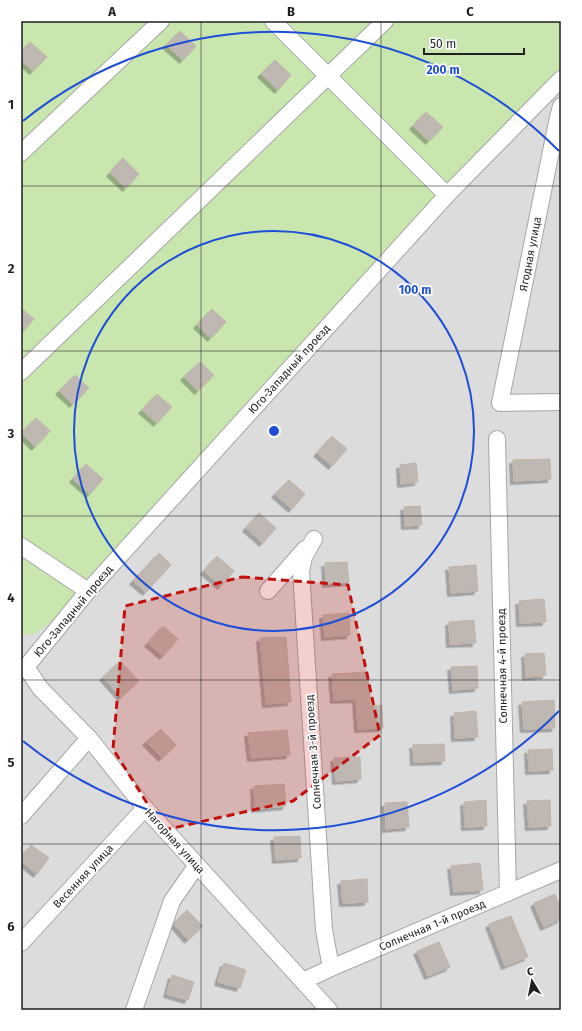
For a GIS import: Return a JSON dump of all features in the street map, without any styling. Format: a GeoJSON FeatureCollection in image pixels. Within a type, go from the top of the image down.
{"type":"FeatureCollection","features":[{"type":"Feature","properties":{"kind":"street"},"geometry":{"type":"LineString","coordinates":[[21,153],[161,21]]}},
{"type":"Feature","properties":{"kind":"street"},"geometry":{"type":"LineString","coordinates":[[273,21],[447,195]]}},
{"type":"Feature","properties":{"kind":"street"},"geometry":{"type":"LineString","coordinates":[[21,372],[386,21]]}},
{"type":"Feature","properties":{"kind":"street","name":"Юго-Западный проезд"},"geometry":{"type":"LineString","coordinates":[[23,667],[88,591],[447,195],[561,79]]}},
{"type":"Feature","properties":{"kind":"street","name":"Ягодная улица"},"geometry":{"type":"LineString","coordinates":[[561,106],[500,403],[561,402]]}},
{"type":"Feature","properties":{"kind":"street","name":"Солнечная 4-й проезд"},"geometry":{"type":"LineString","coordinates":[[497,438],[508,893]]}},
{"type":"Feature","properties":{"kind":"street","name":"Солнечная 3-й проезд"},"geometry":{"type":"LineString","coordinates":[[268,591],[314,539],[304,557],[301,571],[324,930],[331,968]]}},
{"type":"Feature","properties":{"kind":"street"},"geometry":{"type":"LineString","coordinates":[[21,546],[88,591]]}},
{"type":"Feature","properties":{"kind":"street","name":"Нагорная улица"},"geometry":{"type":"LineString","coordinates":[[23,667],[40,688],[89,738],[145,808],[329,1010]]}},
{"type":"Feature","properties":{"kind":"street"},"geometry":{"type":"LineString","coordinates":[[21,816],[89,738]]}},
{"type":"Feature","properties":{"kind":"street","name":"Весенняя улица"},"geometry":{"type":"LineString","coordinates":[[21,943],[145,808]]}},
{"type":"Feature","properties":{"kind":"street"},"geometry":{"type":"LineString","coordinates":[[134,1010],[172,901],[196,865]]}},
{"type":"Feature","properties":{"kind":"street","name":"Солнечная 1-й проезд"},"geometry":{"type":"LineString","coordinates":[[304,981],[331,968],[561,870]]}},
{"type":"Feature","properties":{"kind":"highlighted area"},"geometry":{"type":"Polygon","coordinates":[[[242,577],[348,585],[380,735],[293,801],[164,830],[113,749],[125,606],[242,577]]]}},
{"type":"Feature","properties":{"kind":"shaded area"},"geometry":{"type":"Polygon","coordinates":[[[21,21],[561,21],[561,1010],[21,1010],[21,21]]]}},
{"type":"Feature","properties":{"kind":"green space"},"geometry":{"type":"Polygon","coordinates":[[[21,21],[561,21],[561,76],[221,432],[48,625],[34,634],[21,635],[21,21]]]}},
{"type":"Feature","properties":{"kind":"building"},"geometry":{"type":"Polygon","coordinates":[[[180,31],[196,46],[183,60],[166,45],[180,31]]]}},
{"type":"Feature","properties":{"kind":"building"},"geometry":{"type":"Polygon","coordinates":[[[30,42],[47,57],[33,71],[21,60],[21,52],[30,42]]]}},
{"type":"Feature","properties":{"kind":"building"},"geometry":{"type":"Polygon","coordinates":[[[275,60],[291,75],[278,90],[261,74],[275,60]]]}},
{"type":"Feature","properties":{"kind":"building"},"geometry":{"type":"Polygon","coordinates":[[[426,112],[443,127],[429,141],[413,126],[426,112]]]}},
{"type":"Feature","properties":{"kind":"building"},"geometry":{"type":"Polygon","coordinates":[[[123,158],[139,174],[126,188],[110,173],[123,158]]]}},
{"type":"Feature","properties":{"kind":"building"},"geometry":{"type":"Polygon","coordinates":[[[21,308],[34,319],[21,333],[21,308]]]}},
{"type":"Feature","properties":{"kind":"building"},"geometry":{"type":"Polygon","coordinates":[[[212,309],[226,322],[211,338],[197,325],[212,309]]]}},
{"type":"Feature","properties":{"kind":"building"},"geometry":{"type":"Polygon","coordinates":[[[200,362],[214,375],[198,391],[184,377],[200,362]]]}},
{"type":"Feature","properties":{"kind":"building"},"geometry":{"type":"Polygon","coordinates":[[[75,375],[89,388],[73,404],[59,391],[75,375]]]}},
{"type":"Feature","properties":{"kind":"building"},"geometry":{"type":"Polygon","coordinates":[[[157,394],[172,407],[157,423],[142,410],[157,394]]]}},
{"type":"Feature","properties":{"kind":"building"},"geometry":{"type":"Polygon","coordinates":[[[36,418],[50,431],[35,447],[21,433],[36,418]]]}},
{"type":"Feature","properties":{"kind":"building"},"geometry":{"type":"Polygon","coordinates":[[[332,436],[347,449],[332,466],[317,453],[332,436]]]}},
{"type":"Feature","properties":{"kind":"building"},"geometry":{"type":"Polygon","coordinates":[[[550,459],[551,479],[514,481],[513,460],[550,459]]]}},
{"type":"Feature","properties":{"kind":"building"},"geometry":{"type":"Polygon","coordinates":[[[416,463],[418,482],[401,484],[400,465],[416,463]]]}},
{"type":"Feature","properties":{"kind":"building"},"geometry":{"type":"Polygon","coordinates":[[[86,464],[103,479],[90,494],[73,479],[86,464]]]}},
{"type":"Feature","properties":{"kind":"building"},"geometry":{"type":"Polygon","coordinates":[[[289,480],[305,494],[292,509],[275,494],[289,480]]]}},
{"type":"Feature","properties":{"kind":"building"},"geometry":{"type":"Polygon","coordinates":[[[420,506],[422,525],[405,526],[404,507],[420,506]]]}},
{"type":"Feature","properties":{"kind":"building"},"geometry":{"type":"Polygon","coordinates":[[[259,513],[276,528],[263,543],[246,528],[259,513]]]}},
{"type":"Feature","properties":{"kind":"building"},"geometry":{"type":"Polygon","coordinates":[[[159,553],[171,565],[146,592],[133,581],[159,553]]]}},
{"type":"Feature","properties":{"kind":"building"},"geometry":{"type":"Polygon","coordinates":[[[217,556],[234,571],[221,586],[204,571],[217,556]]]}},
{"type":"Feature","properties":{"kind":"building"},"geometry":{"type":"Polygon","coordinates":[[[347,562],[349,582],[326,584],[325,563],[347,562]]]}},
{"type":"Feature","properties":{"kind":"building"},"geometry":{"type":"Polygon","coordinates":[[[476,565],[478,591],[451,593],[449,567],[476,565]]]}},
{"type":"Feature","properties":{"kind":"building"},"geometry":{"type":"Polygon","coordinates":[[[544,599],[546,622],[520,623],[519,601],[544,599]]]}},
{"type":"Feature","properties":{"kind":"building"},"geometry":{"type":"Polygon","coordinates":[[[349,613],[350,635],[325,637],[323,615],[349,613]]]}},
{"type":"Feature","properties":{"kind":"building"},"geometry":{"type":"Polygon","coordinates":[[[474,620],[476,643],[450,644],[449,622],[474,620]]]}},
{"type":"Feature","properties":{"kind":"building"},"geometry":{"type":"Polygon","coordinates":[[[163,626],[178,639],[163,656],[148,643],[163,626]]]}},
{"type":"Feature","properties":{"kind":"building"},"geometry":{"type":"Polygon","coordinates":[[[286,637],[291,702],[266,704],[260,638],[286,637]]]}},
{"type":"Feature","properties":{"kind":"building"},"geometry":{"type":"Polygon","coordinates":[[[544,653],[546,675],[526,677],[525,654],[544,653]]]}},
{"type":"Feature","properties":{"kind":"building"},"geometry":{"type":"Polygon","coordinates":[[[120,661],[139,681],[121,697],[103,677],[120,661]]]}},
{"type":"Feature","properties":{"kind":"building"},"geometry":{"type":"Polygon","coordinates":[[[477,666],[478,688],[453,690],[451,667],[477,666]]]}},
{"type":"Feature","properties":{"kind":"building"},"geometry":{"type":"Polygon","coordinates":[[[368,672],[370,706],[382,705],[383,728],[358,729],[356,699],[334,700],[332,674],[368,672]]]}},
{"type":"Feature","properties":{"kind":"building"},"geometry":{"type":"Polygon","coordinates":[[[554,700],[555,728],[524,729],[522,702],[554,700]]]}},
{"type":"Feature","properties":{"kind":"building"},"geometry":{"type":"Polygon","coordinates":[[[476,711],[478,737],[455,738],[454,713],[476,711]]]}},
{"type":"Feature","properties":{"kind":"building"},"geometry":{"type":"Polygon","coordinates":[[[161,729],[176,745],[162,758],[146,742],[161,729]]]}},
{"type":"Feature","properties":{"kind":"building"},"geometry":{"type":"Polygon","coordinates":[[[287,730],[290,755],[251,758],[248,733],[287,730]]]}},
{"type":"Feature","properties":{"kind":"building"},"geometry":{"type":"Polygon","coordinates":[[[444,744],[445,761],[414,762],[413,745],[444,744]]]}},
{"type":"Feature","properties":{"kind":"building"},"geometry":{"type":"Polygon","coordinates":[[[552,749],[553,770],[529,771],[528,750],[552,749]]]}},
{"type":"Feature","properties":{"kind":"building"},"geometry":{"type":"Polygon","coordinates":[[[360,757],[361,779],[336,781],[334,758],[360,757]]]}},
{"type":"Feature","properties":{"kind":"building"},"geometry":{"type":"Polygon","coordinates":[[[284,784],[286,806],[255,809],[254,786],[284,784]]]}},
{"type":"Feature","properties":{"kind":"building"},"geometry":{"type":"Polygon","coordinates":[[[486,800],[487,826],[465,827],[464,802],[486,800]]]}},
{"type":"Feature","properties":{"kind":"building"},"geometry":{"type":"Polygon","coordinates":[[[550,800],[551,826],[529,827],[527,801],[550,800]]]}},
{"type":"Feature","properties":{"kind":"building"},"geometry":{"type":"Polygon","coordinates":[[[407,802],[409,827],[386,829],[385,803],[407,802]]]}},
{"type":"Feature","properties":{"kind":"building"},"geometry":{"type":"Polygon","coordinates":[[[300,836],[301,858],[276,860],[274,837],[300,836]]]}},
{"type":"Feature","properties":{"kind":"building"},"geometry":{"type":"Polygon","coordinates":[[[31,845],[49,858],[37,874],[21,861],[21,858],[31,845]]]}},
{"type":"Feature","properties":{"kind":"building"},"geometry":{"type":"Polygon","coordinates":[[[480,863],[483,890],[454,892],[451,866],[480,863]]]}},
{"type":"Feature","properties":{"kind":"building"},"geometry":{"type":"Polygon","coordinates":[[[367,879],[368,902],[343,903],[341,881],[367,879]]]}},
{"type":"Feature","properties":{"kind":"building"},"geometry":{"type":"Polygon","coordinates":[[[555,894],[561,908],[561,919],[544,927],[534,903],[555,894]]]}},
{"type":"Feature","properties":{"kind":"building"},"geometry":{"type":"Polygon","coordinates":[[[187,910],[203,926],[188,940],[174,924],[187,910]]]}},
{"type":"Feature","properties":{"kind":"building"},"geometry":{"type":"Polygon","coordinates":[[[511,916],[528,957],[505,966],[489,924],[511,916]]]}},
{"type":"Feature","properties":{"kind":"building"},"geometry":{"type":"Polygon","coordinates":[[[439,942],[450,967],[428,976],[417,951],[439,942]]]}},
{"type":"Feature","properties":{"kind":"building"},"geometry":{"type":"Polygon","coordinates":[[[224,963],[246,970],[240,988],[218,982],[224,963]]]}},
{"type":"Feature","properties":{"kind":"building"},"geometry":{"type":"Polygon","coordinates":[[[172,975],[194,982],[188,1000],[167,994],[172,975]]]}}]}
